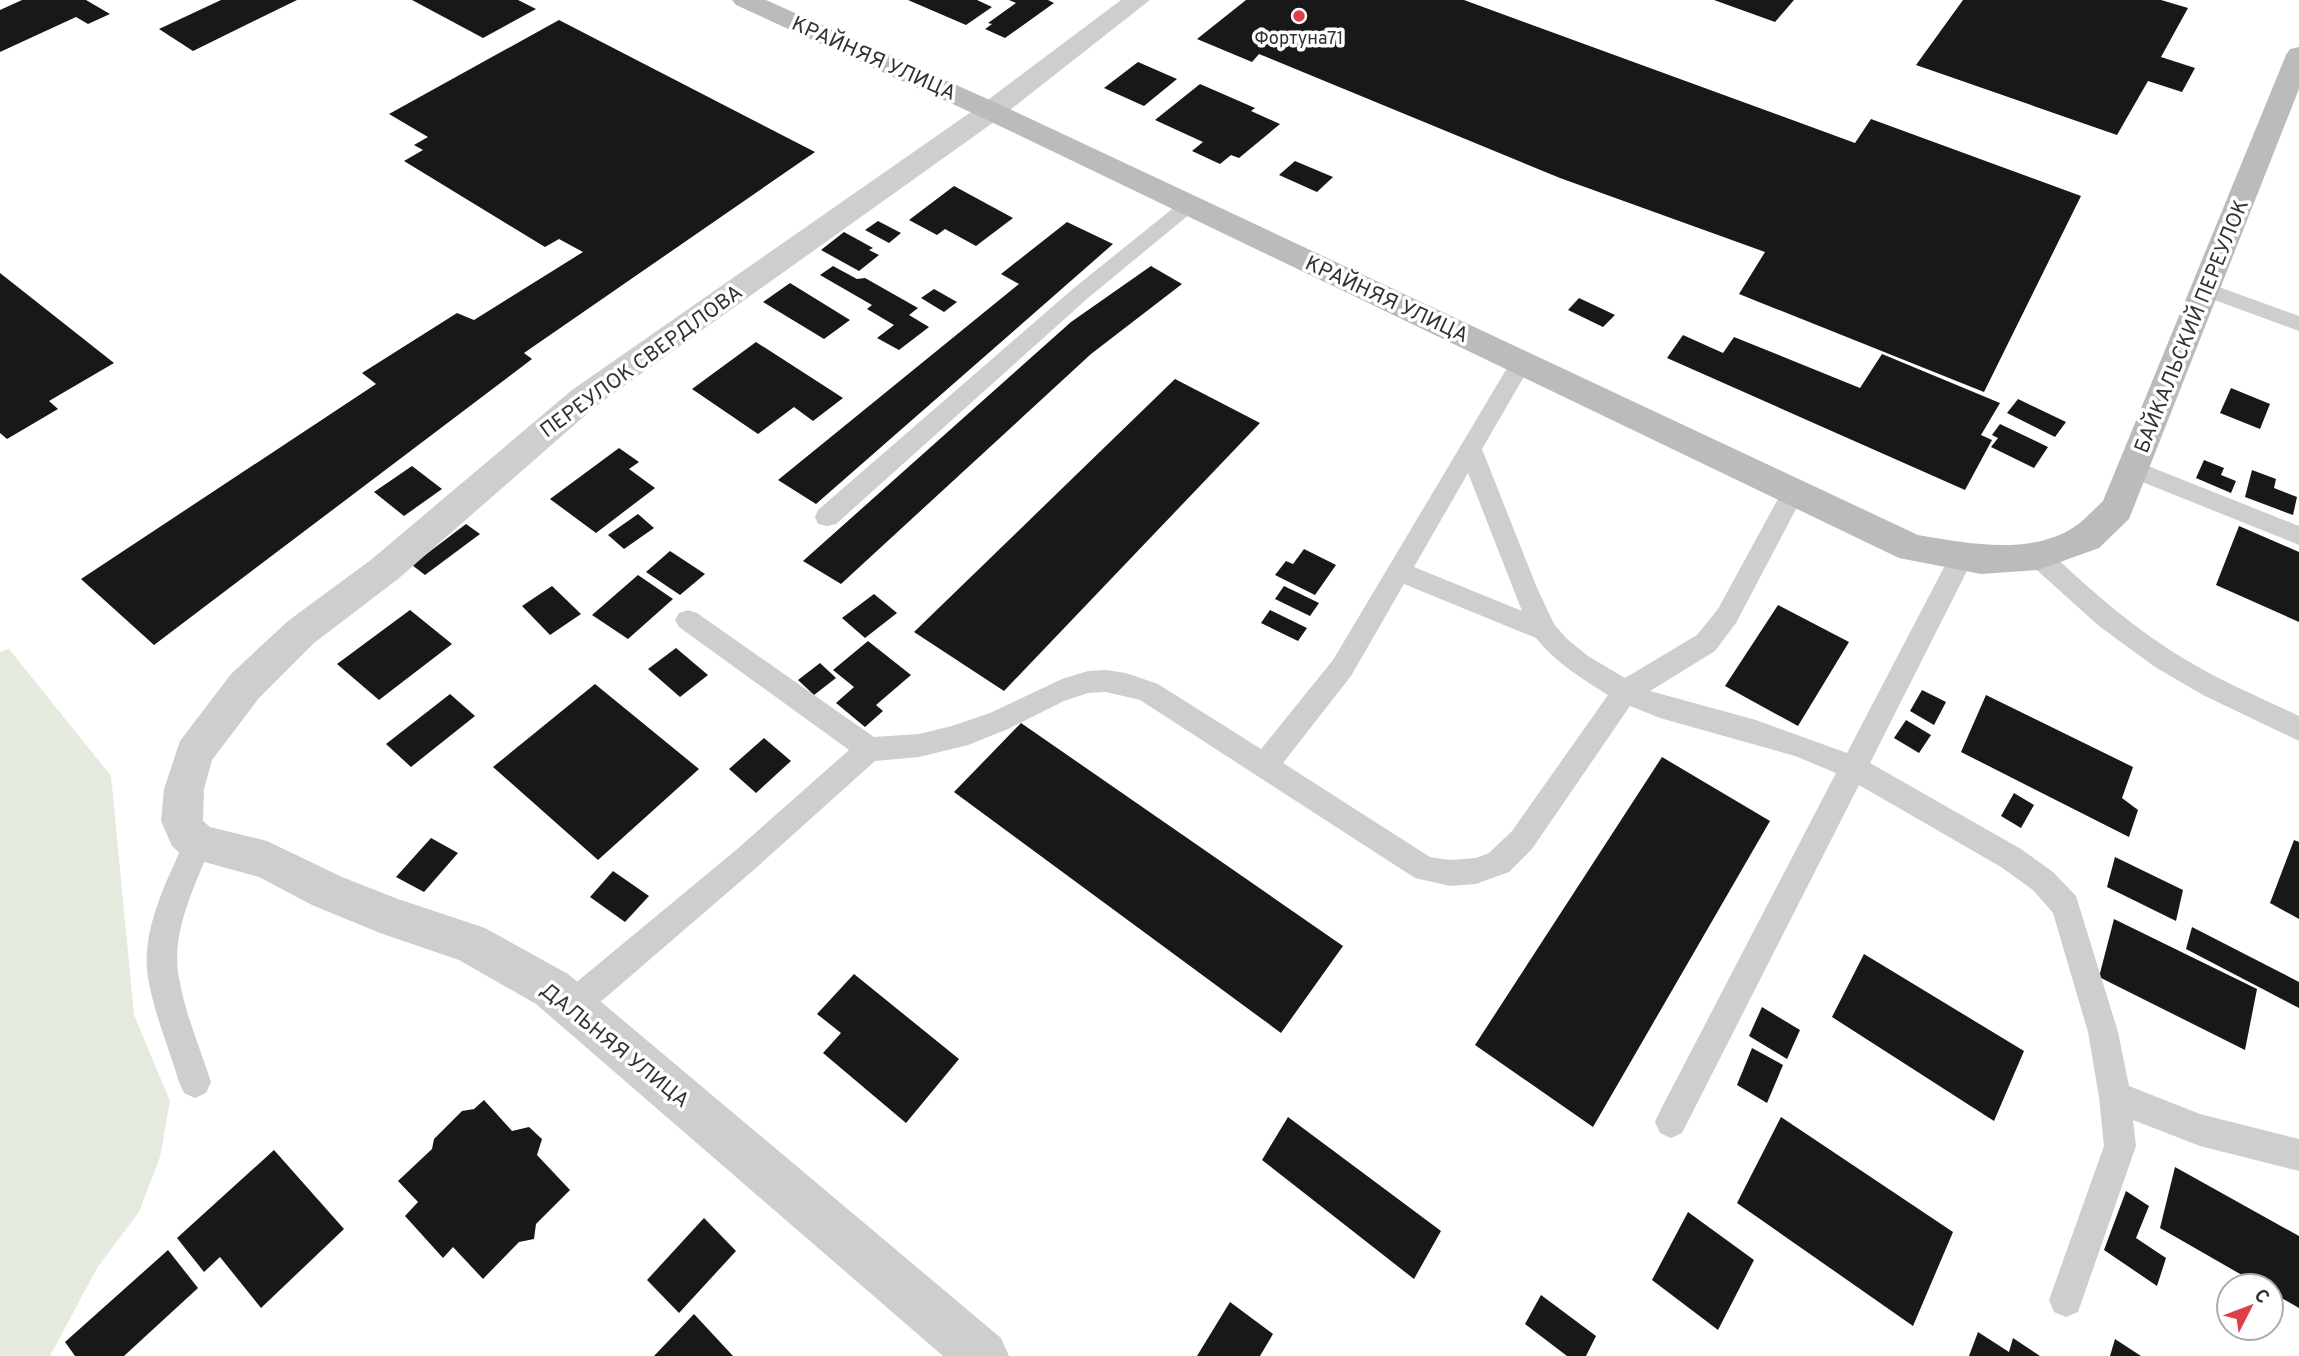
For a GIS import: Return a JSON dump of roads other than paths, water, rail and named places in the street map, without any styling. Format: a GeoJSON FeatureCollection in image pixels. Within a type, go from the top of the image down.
{"type":"FeatureCollection","features":[{"type":"Feature","properties":{"kind":"main road","name":"КРАЙНЯЯ УЛИЦА"},"geometry":{"type":"LineString","coordinates":[[745,0],[991,111],[1912,548],[1981,561],[2038,556]]}},
{"type":"Feature","properties":{"kind":"main road","name":"БАЙКАЛЬСКИЙ ПЕРЕУЛОК"},"geometry":{"type":"LineString","coordinates":[[2038,556],[2086,538],[2117,509],[2299,57]]}},
{"type":"Feature","properties":{"kind":"street","name":"ПЕРЕУЛОК СВЕРДЛОВА"},"geometry":{"type":"LineString","coordinates":[[198,843],[187,832],[182,821],[184,789],[194,753],[245,686],[302,632],[385,569],[584,398],[991,111],[1137,0]]}},
{"type":"Feature","properties":{"kind":"street","name":"ДАЛЬНЯЯ УЛИЦА"},"geometry":{"type":"LineString","coordinates":[[198,843],[267,860],[327,891],[396,919],[470,943],[552,989],[983,1356]]}},
{"type":"Feature","properties":{"kind":"lane"},"geometry":{"type":"LineString","coordinates":[[827,517],[1082,293],[1188,205]]}},
{"type":"Feature","properties":{"kind":"lane"},"geometry":{"type":"LineString","coordinates":[[2206,289],[2299,324]]}},
{"type":"Feature","properties":{"kind":"lane"},"geometry":{"type":"LineString","coordinates":[[1264,766],[1335,677],[1521,363]]}},
{"type":"Feature","properties":{"kind":"lane"},"geometry":{"type":"LineString","coordinates":[[1470,447],[1524,588],[1545,631],[1558,647],[1579,664],[1625,692],[1660,707],[1800,746],[1852,767],[2011,858],[2043,881],[2066,906],[2103,1032],[2115,1097],[2120,1146],[2066,1300]]}},
{"type":"Feature","properties":{"kind":"lane"},"geometry":{"type":"LineString","coordinates":[[2133,469],[2299,536]]}},
{"type":"Feature","properties":{"kind":"lane"},"geometry":{"type":"LineString","coordinates":[[688,620],[869,749],[893,750],[967,734],[999,722],[1068,687],[1106,679],[1127,682],[1149,692],[1425,869],[1450,873],[1476,871],[1499,863],[1522,840],[1625,692],[1706,643],[1727,616],[1793,492]]}},
{"type":"Feature","properties":{"kind":"lane"},"geometry":{"type":"LineString","coordinates":[[2038,556],[2081,598],[2129,636],[2185,672],[2299,729]]}},
{"type":"Feature","properties":{"kind":"lane"},"geometry":{"type":"LineString","coordinates":[[1671,1122],[1962,557]]}},
{"type":"Feature","properties":{"kind":"lane"},"geometry":{"type":"LineString","coordinates":[[1398,571],[1545,631]]}},
{"type":"Feature","properties":{"kind":"lane"},"geometry":{"type":"LineString","coordinates":[[572,1006],[746,859],[869,749]]}},
{"type":"Feature","properties":{"kind":"lane"},"geometry":{"type":"LineString","coordinates":[[195,1082],[163,977],[163,965],[164,940],[173,904],[198,843]]}},
{"type":"Feature","properties":{"kind":"lane"},"geometry":{"type":"LineString","coordinates":[[2115,1097],[2200,1130],[2299,1155]]}},
{"type":"Feature","properties":{"kind":"place","name":"Фортуна71"},"geometry":{"type":"Point","coordinates":[1299,16]}}]}
